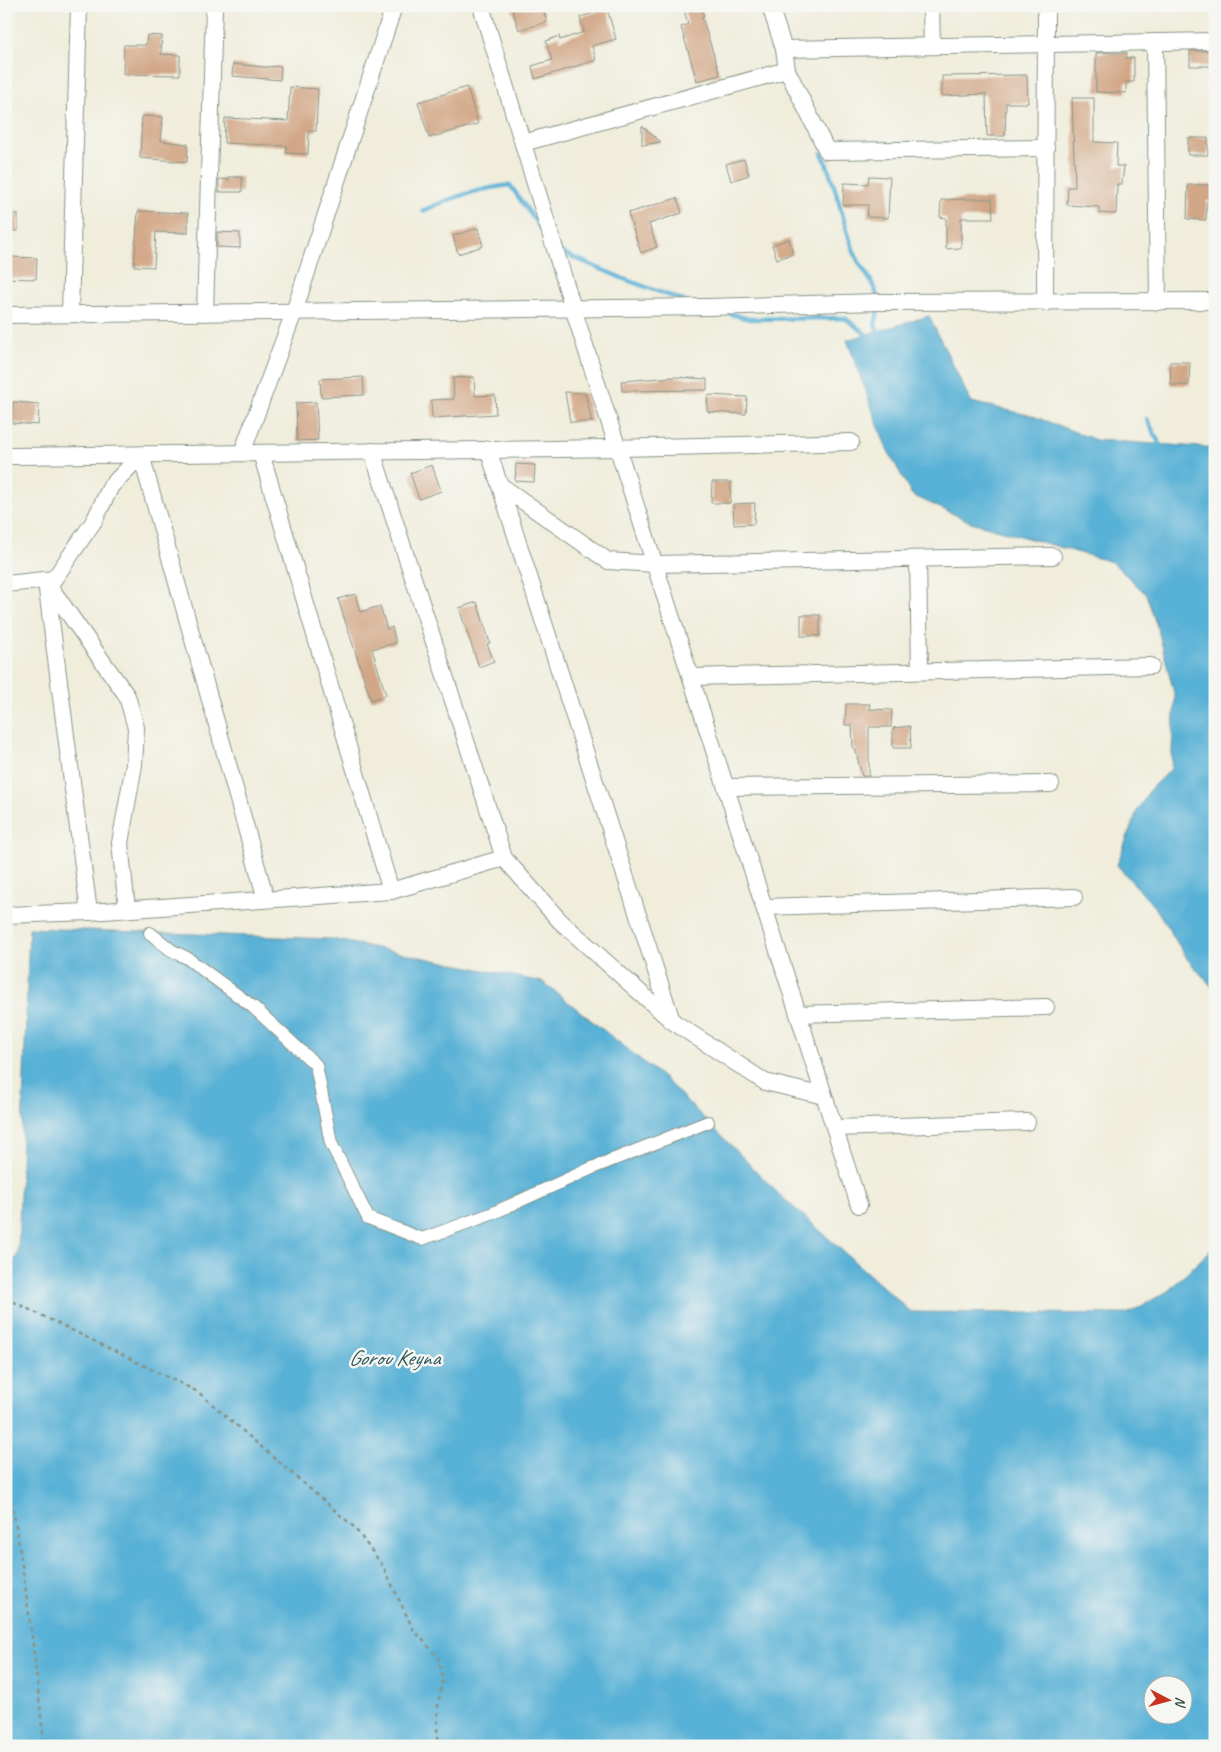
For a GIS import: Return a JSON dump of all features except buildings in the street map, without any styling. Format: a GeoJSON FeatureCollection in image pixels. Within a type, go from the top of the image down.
{"type":"FeatureCollection","features":[{"type":"Feature","properties":{"kind":"street"},"geometry":{"type":"LineString","coordinates":[[70,314],[79,6]]}},
{"type":"Feature","properties":{"kind":"street"},"geometry":{"type":"LineString","coordinates":[[205,313],[214,6]]}},
{"type":"Feature","properties":{"kind":"street"},"geometry":{"type":"LineString","coordinates":[[242,453],[294,312],[394,6]]}},
{"type":"Feature","properties":{"kind":"street"},"geometry":{"type":"LineString","coordinates":[[770,6],[784,49],[787,70],[827,151],[1046,148]]}},
{"type":"Feature","properties":{"kind":"street"},"geometry":{"type":"LineString","coordinates":[[931,6],[932,46]]}},
{"type":"Feature","properties":{"kind":"street"},"geometry":{"type":"LineString","coordinates":[[1045,303],[1046,6]]}},
{"type":"Feature","properties":{"kind":"street"},"geometry":{"type":"LineString","coordinates":[[482,7],[573,308],[859,1205]]}},
{"type":"Feature","properties":{"kind":"street"},"geometry":{"type":"LineString","coordinates":[[784,49],[1215,41]]}},
{"type":"Feature","properties":{"kind":"street"},"geometry":{"type":"LineString","coordinates":[[1154,42],[1158,302]]}},
{"type":"Feature","properties":{"kind":"street"},"geometry":{"type":"LineString","coordinates":[[523,143],[787,70]]}},
{"type":"Feature","properties":{"kind":"street"},"geometry":{"type":"LineString","coordinates":[[6,315],[879,302],[1215,301]]}},
{"type":"Feature","properties":{"kind":"street"},"geometry":{"type":"LineString","coordinates":[[6,456],[488,449],[618,450],[851,442]]}},
{"type":"Feature","properties":{"kind":"street"},"geometry":{"type":"LineString","coordinates":[[488,449],[672,1021]]}},
{"type":"Feature","properties":{"kind":"street"},"geometry":{"type":"LineString","coordinates":[[372,451],[504,858],[560,921],[672,1021],[765,1082],[824,1096]]}},
{"type":"Feature","properties":{"kind":"street"},"geometry":{"type":"LineString","coordinates":[[261,453],[391,890]]}},
{"type":"Feature","properties":{"kind":"street"},"geometry":{"type":"LineString","coordinates":[[6,584],[54,579],[94,521],[111,486],[141,455]]}},
{"type":"Feature","properties":{"kind":"street"},"geometry":{"type":"LineString","coordinates":[[141,455],[266,899]]}},
{"type":"Feature","properties":{"kind":"street"},"geometry":{"type":"LineString","coordinates":[[500,485],[608,562],[655,564],[1053,556]]}},
{"type":"Feature","properties":{"kind":"street"},"geometry":{"type":"LineString","coordinates":[[918,559],[920,672]]}},
{"type":"Feature","properties":{"kind":"street"},"geometry":{"type":"LineString","coordinates":[[45,580],[127,696],[136,728],[134,765],[120,843],[126,909]]}},
{"type":"Feature","properties":{"kind":"street"},"geometry":{"type":"LineString","coordinates":[[45,580],[89,912]]}},
{"type":"Feature","properties":{"kind":"street"},"geometry":{"type":"LineString","coordinates":[[691,677],[1151,666]]}},
{"type":"Feature","properties":{"kind":"street"},"geometry":{"type":"LineString","coordinates":[[726,787],[1051,784]]}},
{"type":"Feature","properties":{"kind":"street"},"geometry":{"type":"LineString","coordinates":[[6,915],[89,912],[391,890],[504,858]]}},
{"type":"Feature","properties":{"kind":"street"},"geometry":{"type":"LineString","coordinates":[[764,907],[1074,897]]}},
{"type":"Feature","properties":{"kind":"street"},"geometry":{"type":"LineString","coordinates":[[150,933],[170,950],[187,958],[252,1006],[316,1065],[331,1143],[368,1218],[422,1238],[491,1214],[592,1168],[708,1122]]}},
{"type":"Feature","properties":{"kind":"street"},"geometry":{"type":"LineString","coordinates":[[798,1014],[1046,1007]]}},
{"type":"Feature","properties":{"kind":"street"},"geometry":{"type":"LineString","coordinates":[[835,1128],[1027,1122]]}},
{"type":"Feature","properties":{"kind":"path"},"geometry":{"type":"LineString","coordinates":[[6,1298],[198,1392],[354,1527],[383,1566],[413,1629],[438,1657],[443,1679],[438,1703],[437,1735],[442,1746]]}},
{"type":"Feature","properties":{"kind":"path"},"geometry":{"type":"LineString","coordinates":[[6,1469],[18,1532],[44,1746]]}},
{"type":"Feature","properties":{"kind":"water"},"geometry":{"type":"Polygon","coordinates":[[[929,316],[971,402],[1033,416],[1096,440],[1215,448],[1215,990],[1188,960],[1157,910],[1117,865],[1137,811],[1151,788],[1171,769],[1175,697],[1159,633],[1146,594],[1112,562],[971,522],[912,495],[886,447],[847,340],[929,316]]]}},
{"type":"Feature","properties":{"kind":"water","name":"Gorou Keyna"},"geometry":{"type":"Polygon","coordinates":[[[29,928],[332,939],[543,982],[665,1079],[780,1195],[911,1312],[1127,1314],[1168,1291],[1213,1248],[1215,1242],[1215,1746],[6,1746],[6,1274],[18,1254],[29,928]]]}},
{"type":"Feature","properties":{"kind":"waterway"},"geometry":{"type":"LineString","coordinates":[[822,153],[832,178],[855,254],[870,280],[878,299]]}},
{"type":"Feature","properties":{"kind":"waterway"},"geometry":{"type":"LineString","coordinates":[[423,211],[465,194],[510,185],[543,232]]}},
{"type":"Feature","properties":{"kind":"waterway"},"geometry":{"type":"LineString","coordinates":[[561,252],[624,279],[684,301]]}},
{"type":"Feature","properties":{"kind":"waterway"},"geometry":{"type":"LineString","coordinates":[[879,306],[875,325],[880,334]]}},
{"type":"Feature","properties":{"kind":"waterway"},"geometry":{"type":"LineString","coordinates":[[728,313],[749,319],[845,318],[870,337]]}},
{"type":"Feature","properties":{"kind":"waterway"},"geometry":{"type":"LineString","coordinates":[[1147,419],[1162,449]]}}]}
